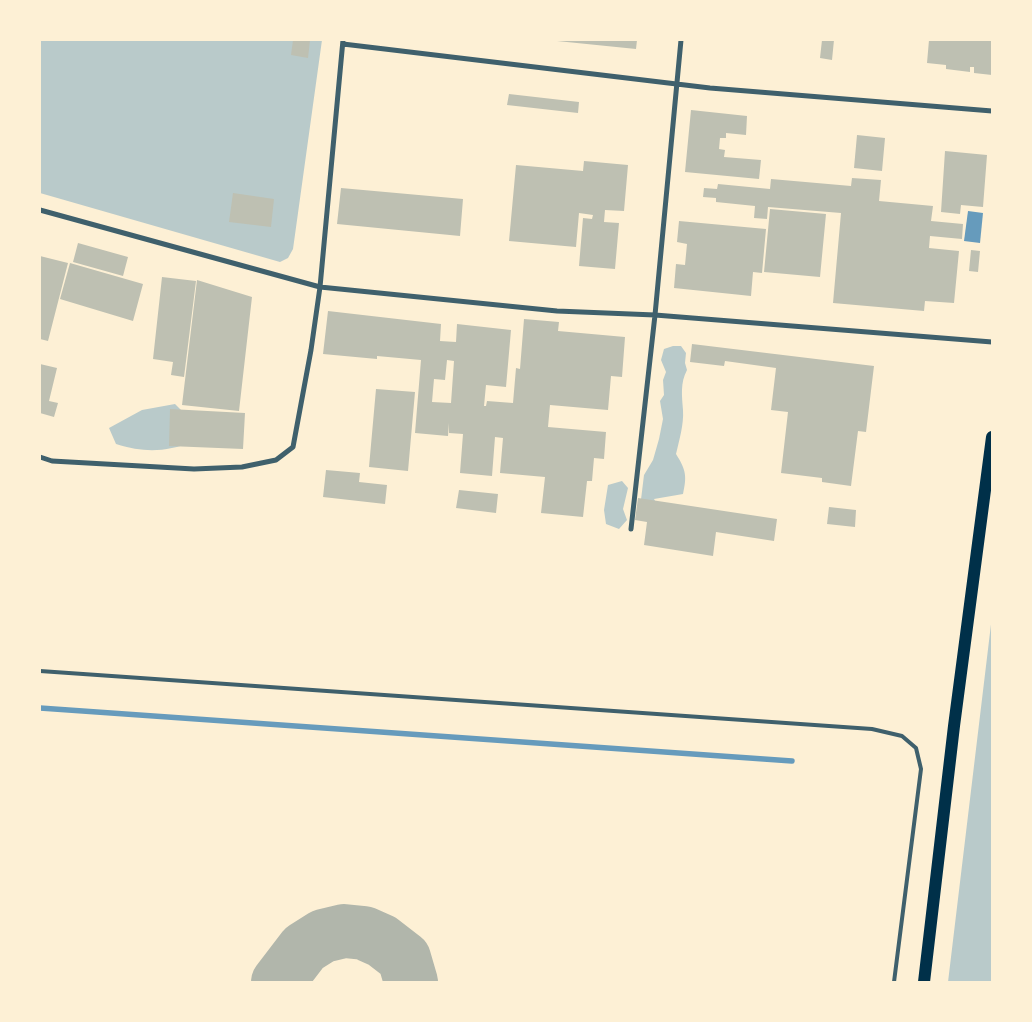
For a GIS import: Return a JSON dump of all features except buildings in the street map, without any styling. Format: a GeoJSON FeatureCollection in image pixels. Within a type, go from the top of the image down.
{"type":"FeatureCollection","features":[{"type":"Feature","properties":{"kind":"main road"},"geometry":{"type":"LineString","coordinates":[[924,982],[953,736],[992,437]]}},
{"type":"Feature","properties":{"kind":"street"},"geometry":{"type":"LineString","coordinates":[[631,529],[655,315],[681,40]]}},
{"type":"Feature","properties":{"kind":"street"},"geometry":{"type":"LineString","coordinates":[[40,457],[52,461],[194,469],[242,467],[276,460],[293,447],[311,350],[320,287],[343,42],[710,88],[992,111]]}},
{"type":"Feature","properties":{"kind":"street"},"geometry":{"type":"LineString","coordinates":[[40,210],[320,287],[557,311],[655,315],[992,342]]}},
{"type":"Feature","properties":{"kind":"lane"},"geometry":{"type":"LineString","coordinates":[[40,671],[863,729],[902,736],[916,748],[921,768],[894,982]]}},
{"type":"Feature","properties":{"kind":"shaded area"},"geometry":{"type":"Polygon","coordinates":[[[40,40],[322,40],[293,249],[288,258],[280,262],[40,193],[40,40]]]}},
{"type":"Feature","properties":{"kind":"shaded area"},"geometry":{"type":"Polygon","coordinates":[[[681,346],[686,353],[685,363],[687,370],[682,390],[683,421],[676,454],[684,469],[685,482],[683,494],[654,499],[667,523],[639,516],[644,475],[653,460],[663,419],[660,401],[664,395],[663,380],[666,372],[661,360],[664,349],[681,346]]]}},
{"type":"Feature","properties":{"kind":"shaded area"},"geometry":{"type":"Polygon","coordinates":[[[175,404],[192,421],[193,442],[173,448],[155,450],[136,449],[116,444],[109,428],[142,410],[175,404]]]}},
{"type":"Feature","properties":{"kind":"shaded area"},"geometry":{"type":"Polygon","coordinates":[[[622,481],[628,488],[623,509],[627,520],[619,529],[606,524],[604,510],[608,485],[622,481]]]}},
{"type":"Feature","properties":{"kind":"shaded area"},"geometry":{"type":"Polygon","coordinates":[[[992,616],[992,982],[948,982],[992,616]]]}},
{"type":"Feature","properties":{"kind":"water"},"geometry":{"type":"Polygon","coordinates":[[[968,211],[983,213],[980,243],[964,241],[968,211]]]}},
{"type":"Feature","properties":{"kind":"waterway"},"geometry":{"type":"LineString","coordinates":[[40,708],[792,761]]}},
{"type":"Feature","properties":{"kind":"taxiway"},"geometry":{"type":"LineString","coordinates":[[278,982],[304,948],[323,936],[344,931],[364,933],[382,941],[404,958],[411,982]]}}]}
